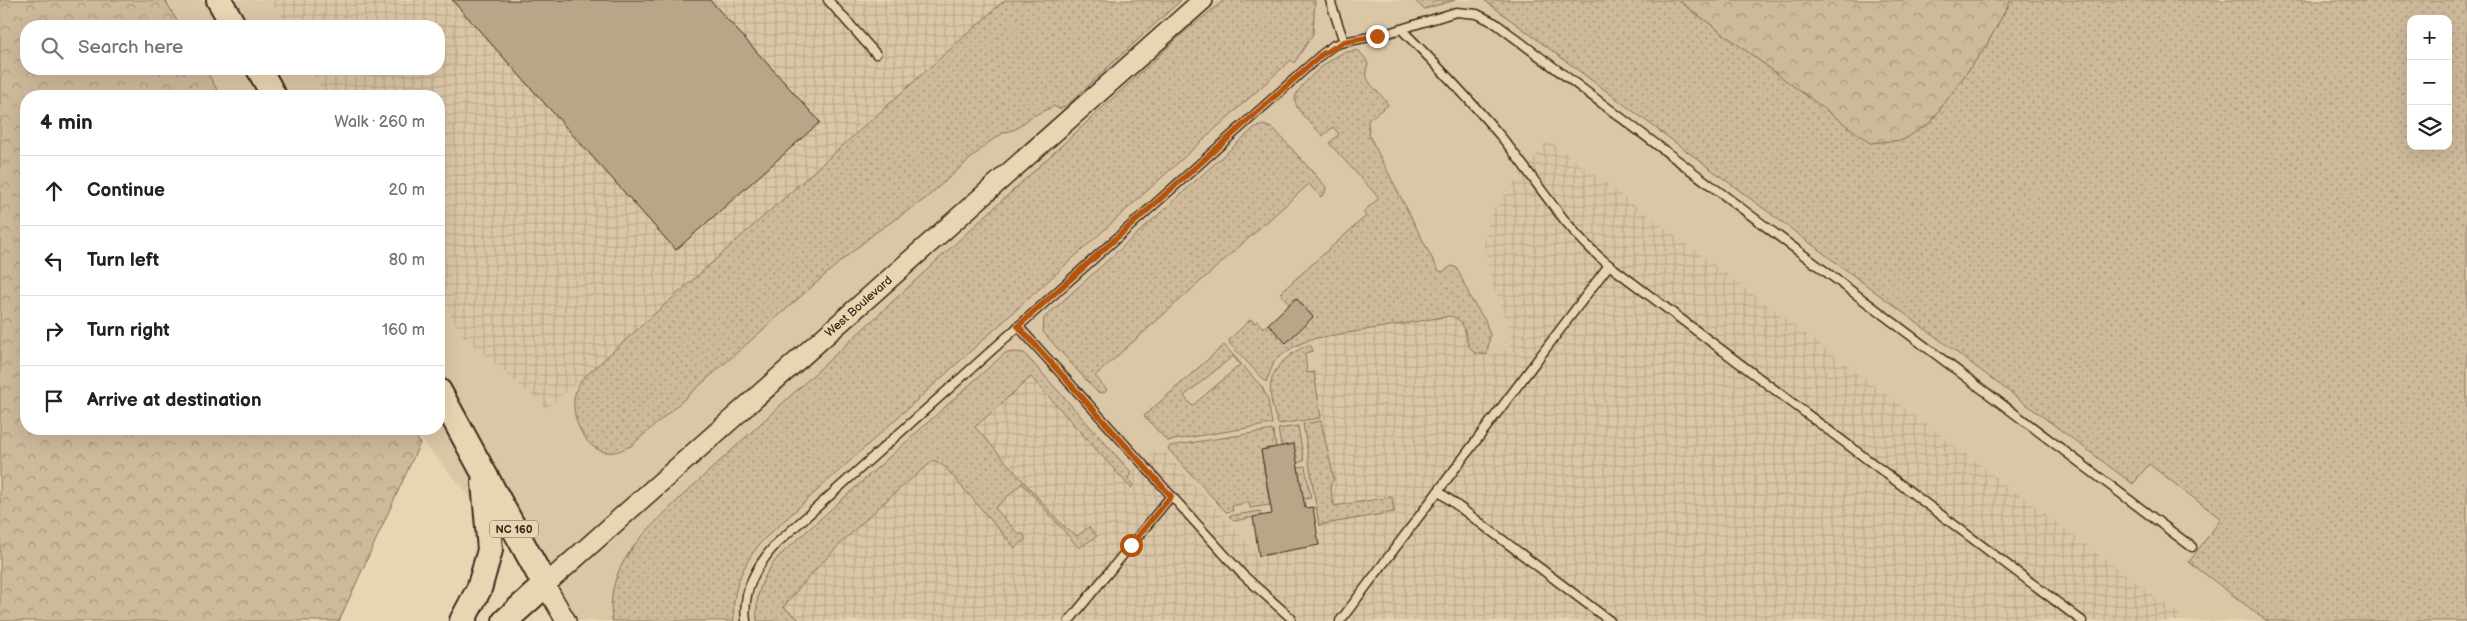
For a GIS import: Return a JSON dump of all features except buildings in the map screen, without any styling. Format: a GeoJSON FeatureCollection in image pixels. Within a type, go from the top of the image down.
{"type":"FeatureCollection","features":[{"type":"Feature","properties":{"kind":"main road"},"geometry":{"type":"LineString","coordinates":[[219,0],[231,20]]}},
{"type":"Feature","properties":{"kind":"main road"},"geometry":{"type":"LineString","coordinates":[[262,75],[270,90]]}},
{"type":"Feature","properties":{"kind":"main road","name":"NC 160"},"geometry":{"type":"LineString","coordinates":[[445,402],[545,585]]}},
{"type":"Feature","properties":{"kind":"main road"},"geometry":{"type":"LineString","coordinates":[[462,621],[479,589],[490,550],[483,472]]}},
{"type":"Feature","properties":{"kind":"main road"},"geometry":{"type":"LineString","coordinates":[[505,621],[545,585]]}},
{"type":"Feature","properties":{"kind":"street","name":"West Boulevard"},"geometry":{"type":"LineString","coordinates":[[545,585],[1203,0]]}},
{"type":"Feature","properties":{"kind":"street"},"geometry":{"type":"LineString","coordinates":[[545,585],[566,621]]}},
{"type":"Feature","properties":{"kind":"lane"},"geometry":{"type":"LineString","coordinates":[[828,0],[876,54]]}},
{"type":"Feature","properties":{"kind":"lane"},"geometry":{"type":"LineString","coordinates":[[1330,0],[1344,42]]}},
{"type":"Feature","properties":{"kind":"lane"},"geometry":{"type":"LineString","coordinates":[[746,621],[745,610],[749,586],[760,562],[777,543],[1321,55],[1344,42],[1402,30],[1456,12],[1477,14],[1495,24],[2192,547]]}},
{"type":"Feature","properties":{"kind":"lane"},"geometry":{"type":"LineString","coordinates":[[1402,30],[1464,93],[1592,252],[2082,621]]}},
{"type":"Feature","properties":{"kind":"lane"},"geometry":{"type":"LineString","coordinates":[[1340,621],[1609,265]]}},
{"type":"Feature","properties":{"kind":"lane"},"geometry":{"type":"LineString","coordinates":[[1018,326],[1242,574],[1291,620]]}},
{"type":"Feature","properties":{"kind":"lane"},"geometry":{"type":"LineString","coordinates":[[1438,491],[1610,621]]}},
{"type":"Feature","properties":{"kind":"lane"},"geometry":{"type":"LineString","coordinates":[[1069,621],[1171,496]]}},
{"type":"Feature","properties":{"kind":"shaded area"},"geometry":{"type":"Polygon","coordinates":[[[46,0],[2467,0],[2467,621],[566,621],[545,585],[417,435],[445,435],[445,90],[123,90],[110,75],[445,75],[445,20],[64,20],[46,0]]]}},
{"type":"Feature","properties":{"kind":"shaded area"},"geometry":{"type":"Polygon","coordinates":[[[271,0],[1005,0],[581,380],[546,408],[463,336],[445,304],[445,90],[322,90],[314,75],[445,75],[445,20],[283,20],[271,0]]]}},
{"type":"Feature","properties":{"kind":"shaded area"},"geometry":{"type":"Polygon","coordinates":[[[1548,140],[2187,621],[801,621],[783,607],[814,569],[842,540],[934,460],[1020,536],[995,508],[1022,483],[1078,548],[1077,537],[1064,527],[975,426],[1031,376],[1131,488],[1133,486],[1128,479],[1129,474],[1160,447],[1259,556],[1319,545],[1319,525],[1394,512],[1392,497],[1334,507],[1330,485],[1334,478],[1328,450],[1325,446],[1314,372],[1322,370],[1317,338],[1450,316],[1460,320],[1469,348],[1478,355],[1509,350],[1511,330],[1491,281],[1484,244],[1491,213],[1548,140]]]}},
{"type":"Feature","properties":{"kind":"green space"},"geometry":{"type":"Polygon","coordinates":[[[0,0],[165,0],[177,20],[20,20],[20,75],[209,75],[217,90],[20,90],[20,435],[415,435],[420,443],[339,621],[0,621],[0,0]]]}},
{"type":"Feature","properties":{"kind":"green space"},"geometry":{"type":"Polygon","coordinates":[[[1005,0],[1181,0],[1066,106],[1059,109],[1054,106],[1031,117],[1016,129],[1003,133],[988,143],[925,199],[875,233],[631,446],[615,452],[603,452],[595,448],[582,433],[577,423],[574,403],[575,394],[581,380],[1005,0]]]}},
{"type":"Feature","properties":{"kind":"green space"},"geometry":{"type":"Polygon","coordinates":[[[1224,0],[1315,0],[1313,34],[1294,63],[1291,60],[764,539],[750,557],[740,577],[734,598],[734,621],[612,621],[611,601],[614,583],[621,567],[640,538],[680,498],[1180,36],[1224,0]]]}},
{"type":"Feature","properties":{"kind":"green space"},"geometry":{"type":"Polygon","coordinates":[[[1414,0],[1455,0],[1424,9],[1414,0]]]}},
{"type":"Feature","properties":{"kind":"green space"},"geometry":{"type":"Polygon","coordinates":[[[1484,0],[1678,0],[1871,143],[1930,123],[1986,46],[2011,0],[2467,0],[2467,621],[2267,621],[2189,562],[2221,519],[2149,464],[2133,484],[1484,0]]]}},
{"type":"Feature","properties":{"kind":"green space"},"geometry":{"type":"Polygon","coordinates":[[[1678,0],[2011,0],[1986,46],[1930,123],[1903,140],[1870,143],[1678,0]]]}},
{"type":"Feature","properties":{"kind":"green space"},"geometry":{"type":"Polygon","coordinates":[[[1358,50],[1368,64],[1366,70],[1369,81],[1388,105],[1368,120],[1369,135],[1438,270],[1442,272],[1452,266],[1457,268],[1471,299],[1485,320],[1490,335],[1487,354],[1478,354],[1472,350],[1462,325],[1458,319],[1450,316],[1311,339],[1293,347],[1275,360],[1266,382],[1230,344],[1229,340],[1251,319],[1254,323],[1257,321],[1263,328],[1268,324],[1286,343],[1313,317],[1296,298],[1289,304],[1280,293],[1366,216],[1363,212],[1379,198],[1329,143],[1339,134],[1333,127],[1323,136],[1302,114],[1295,100],[1300,88],[1322,67],[1343,53],[1358,50]]]}},
{"type":"Feature","properties":{"kind":"green space"},"geometry":{"type":"Polygon","coordinates":[[[1263,125],[1274,129],[1326,187],[1325,193],[1321,197],[1309,184],[1095,376],[1107,390],[1104,393],[1097,392],[1043,332],[1044,318],[1254,128],[1263,125]]]}},
{"type":"Feature","properties":{"kind":"green space"},"geometry":{"type":"Polygon","coordinates":[[[1224,345],[1262,387],[1268,400],[1272,424],[1167,441],[1144,416],[1224,345]],[[1233,356],[1184,396],[1192,406],[1240,365],[1233,356]]]}},
{"type":"Feature","properties":{"kind":"green space"},"geometry":{"type":"Polygon","coordinates":[[[1307,345],[1311,346],[1313,351],[1305,353],[1307,373],[1314,372],[1321,418],[1278,424],[1271,397],[1273,377],[1277,368],[1284,360],[1307,345]]]}},
{"type":"Feature","properties":{"kind":"green space"},"geometry":{"type":"Polygon","coordinates":[[[1005,353],[1024,353],[1131,472],[1128,479],[1133,486],[1131,488],[1031,377],[975,427],[1064,527],[1077,536],[1089,527],[1097,536],[1079,548],[1022,483],[995,508],[1019,535],[1022,533],[1026,539],[1015,548],[945,467],[934,460],[855,530],[818,567],[783,607],[801,621],[757,621],[757,602],[761,586],[768,571],[779,556],[1005,353]]]}},
{"type":"Feature","properties":{"kind":"green space"},"geometry":{"type":"Polygon","coordinates":[[[1321,421],[1334,479],[1330,485],[1334,506],[1392,497],[1394,512],[1319,525],[1303,424],[1321,421]]]}},
{"type":"Feature","properties":{"kind":"green space"},"geometry":{"type":"Polygon","coordinates":[[[1298,426],[1304,461],[1297,463],[1294,444],[1281,446],[1278,429],[1298,426]]]}},
{"type":"Feature","properties":{"kind":"green space"},"geometry":{"type":"Polygon","coordinates":[[[1273,430],[1276,447],[1261,450],[1270,505],[1250,508],[1249,502],[1232,506],[1233,511],[1226,512],[1168,449],[1170,446],[1273,430]]]}},
{"type":"Feature","properties":{"kind":"green space"},"geometry":{"type":"Polygon","coordinates":[[[1305,466],[1311,498],[1303,499],[1298,467],[1305,466]]]}},
{"type":"Feature","properties":{"kind":"green space"},"geometry":{"type":"Polygon","coordinates":[[[1260,511],[1261,516],[1234,521],[1229,516],[1260,511]]]}},
{"type":"Feature","properties":{"kind":"route"},"geometry":{"type":"LineString","coordinates":[[1131,545],[1171,496],[1018,326],[1321,55],[1334,45],[1377,36]]}}]}
